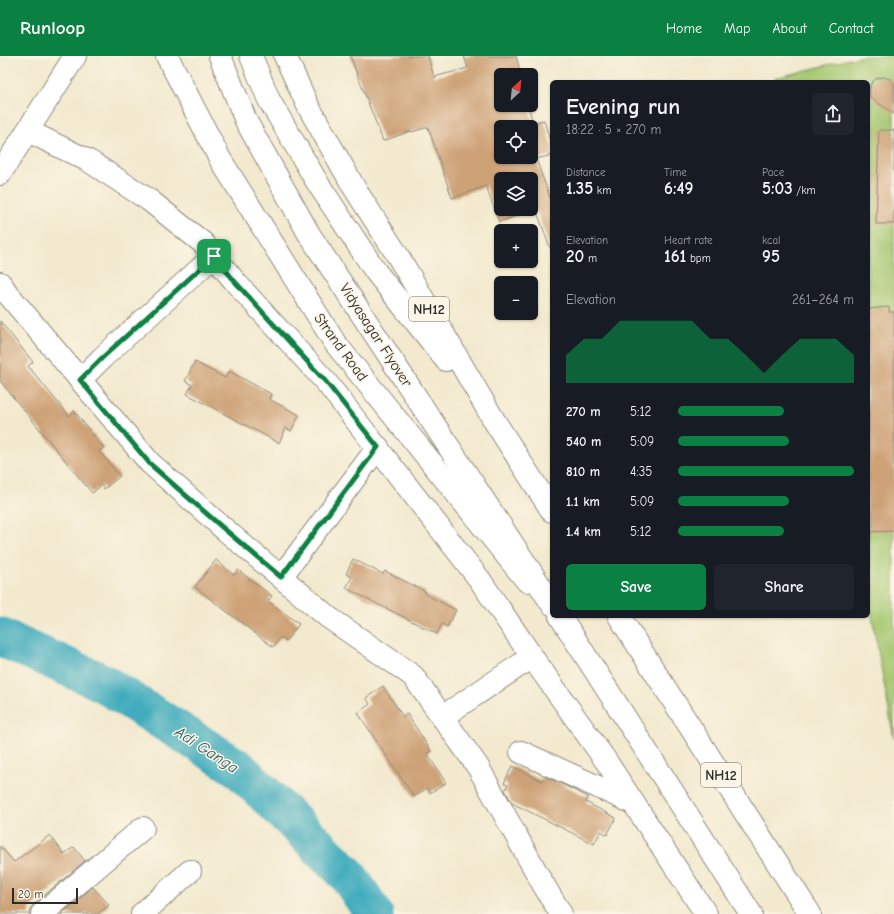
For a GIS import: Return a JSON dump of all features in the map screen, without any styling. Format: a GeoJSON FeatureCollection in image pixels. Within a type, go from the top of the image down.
{"type":"FeatureCollection","features":[{"type":"Feature","properties":{"kind":"main road"},"geometry":{"type":"LineString","coordinates":[[0,174],[74,56]]}},
{"type":"Feature","properties":{"kind":"main road","name":"Strand Road"},"geometry":{"type":"LineString","coordinates":[[167,56],[220,159],[335,343],[550,610]]}},
{"type":"Feature","properties":{"kind":"main road","name":"Vidyasagar Flyover"},"geometry":{"type":"LineString","coordinates":[[220,56],[246,121],[309,234],[550,601]]}},
{"type":"Feature","properties":{"kind":"main road"},"geometry":{"type":"LineString","coordinates":[[251,56],[269,100],[317,182],[376,272],[495,422]]}},
{"type":"Feature","properties":{"kind":"main road","name":"NH12"},"geometry":{"type":"LineString","coordinates":[[285,56],[308,106],[354,189],[398,256],[495,422],[550,508]]}},
{"type":"Feature","properties":{"kind":"main road"},"geometry":{"type":"LineString","coordinates":[[28,131],[89,162],[149,200],[202,243],[326,382],[480,580],[532,657],[606,761],[706,914]]}},
{"type":"Feature","properties":{"kind":"main road"},"geometry":{"type":"LineString","coordinates":[[80,380],[102,358],[214,256]]}},
{"type":"Feature","properties":{"kind":"main road"},"geometry":{"type":"LineString","coordinates":[[0,283],[150,464],[328,617],[413,676],[478,767],[561,914]]}},
{"type":"Feature","properties":{"kind":"main road"},"geometry":{"type":"LineString","coordinates":[[281,577],[378,447]]}},
{"type":"Feature","properties":{"kind":"main road"},"geometry":{"type":"LineString","coordinates":[[558,618],[579,645]]}},
{"type":"Feature","properties":{"kind":"main road"},"geometry":{"type":"LineString","coordinates":[[561,618],[750,914]]}},
{"type":"Feature","properties":{"kind":"main road","name":"NH12"},"geometry":{"type":"LineString","coordinates":[[620,618],[810,914]]}},
{"type":"Feature","properties":{"kind":"main road"},"geometry":{"type":"LineString","coordinates":[[442,717],[532,657]]}},
{"type":"Feature","properties":{"kind":"main road"},"geometry":{"type":"LineString","coordinates":[[521,752],[633,803]]}},
{"type":"Feature","properties":{"kind":"main road"},"geometry":{"type":"LineString","coordinates":[[42,914],[143,828]]}},
{"type":"Feature","properties":{"kind":"main road"},"geometry":{"type":"LineString","coordinates":[[142,914],[190,871]]}},
{"type":"Feature","properties":{"kind":"green space"},"geometry":{"type":"Polygon","coordinates":[[[862,56],[894,56],[894,739],[870,606],[870,80],[776,80],[775,78],[862,56]]]}},
{"type":"Feature","properties":{"kind":"building"},"geometry":{"type":"Polygon","coordinates":[[[350,56],[428,56],[434,77],[468,68],[464,56],[516,56],[519,68],[494,68],[494,112],[530,112],[532,120],[494,120],[494,164],[538,164],[550,198],[550,248],[538,215],[538,172],[494,172],[494,208],[486,186],[452,198],[428,127],[412,132],[411,131],[383,141],[350,56]]]}},
{"type":"Feature","properties":{"kind":"building"},"geometry":{"type":"Polygon","coordinates":[[[884,77],[890,79],[894,84],[894,114],[871,98],[871,83],[877,78],[884,77]]]}},
{"type":"Feature","properties":{"kind":"building"},"geometry":{"type":"Polygon","coordinates":[[[544,120],[550,141],[550,156],[538,158],[538,122],[544,120]]]}},
{"type":"Feature","properties":{"kind":"building"},"geometry":{"type":"Polygon","coordinates":[[[879,130],[894,130],[894,224],[876,224],[879,130]]]}},
{"type":"Feature","properties":{"kind":"building"},"geometry":{"type":"Polygon","coordinates":[[[497,216],[516,216],[499,222],[497,216]]]}},
{"type":"Feature","properties":{"kind":"building"},"geometry":{"type":"Polygon","coordinates":[[[889,307],[889,312],[894,312],[894,531],[870,532],[870,309],[889,307]]]}},
{"type":"Feature","properties":{"kind":"building"},"geometry":{"type":"Polygon","coordinates":[[[0,321],[33,362],[28,366],[69,416],[74,411],[104,448],[99,451],[120,476],[104,489],[102,485],[92,493],[0,381],[0,321]]]}},
{"type":"Feature","properties":{"kind":"building"},"geometry":{"type":"Polygon","coordinates":[[[195,362],[225,378],[229,371],[271,394],[269,399],[299,415],[291,431],[286,428],[279,443],[187,394],[192,385],[185,381],[195,362]]]}},
{"type":"Feature","properties":{"kind":"building"},"geometry":{"type":"Polygon","coordinates":[[[353,559],[383,574],[385,571],[426,592],[425,594],[456,610],[447,627],[442,624],[437,634],[346,588],[352,577],[346,574],[353,559]]]}},
{"type":"Feature","properties":{"kind":"building"},"geometry":{"type":"Polygon","coordinates":[[[216,560],[234,575],[238,570],[272,596],[268,601],[299,624],[286,641],[281,637],[273,647],[195,587],[216,560]]]}},
{"type":"Feature","properties":{"kind":"building"},"geometry":{"type":"Polygon","coordinates":[[[383,686],[403,717],[407,714],[431,751],[427,753],[446,783],[430,793],[427,788],[414,797],[358,713],[370,704],[366,698],[383,686]]]}},
{"type":"Feature","properties":{"kind":"building"},"geometry":{"type":"Polygon","coordinates":[[[512,766],[542,781],[545,776],[588,797],[586,802],[616,818],[607,835],[601,831],[594,844],[512,803],[505,790],[508,785],[504,783],[512,766]]]}},
{"type":"Feature","properties":{"kind":"building"},"geometry":{"type":"Polygon","coordinates":[[[50,835],[64,854],[74,847],[85,861],[34,904],[30,909],[30,914],[0,914],[0,846],[14,862],[50,835]]]}},
{"type":"Feature","properties":{"kind":"building"},"geometry":{"type":"Polygon","coordinates":[[[93,887],[109,905],[98,914],[61,914],[93,887]]]}},
{"type":"Feature","properties":{"kind":"waterway","name":"Adi Ganga"},"geometry":{"type":"LineString","coordinates":[[0,637],[101,682],[238,768],[347,874],[374,914]]}},
{"type":"Feature","properties":{"kind":"route"},"geometry":{"type":"LineString","coordinates":[[214,256],[237,284],[326,382],[378,447],[281,577],[150,464],[80,380],[102,358],[214,256]]}}]}
